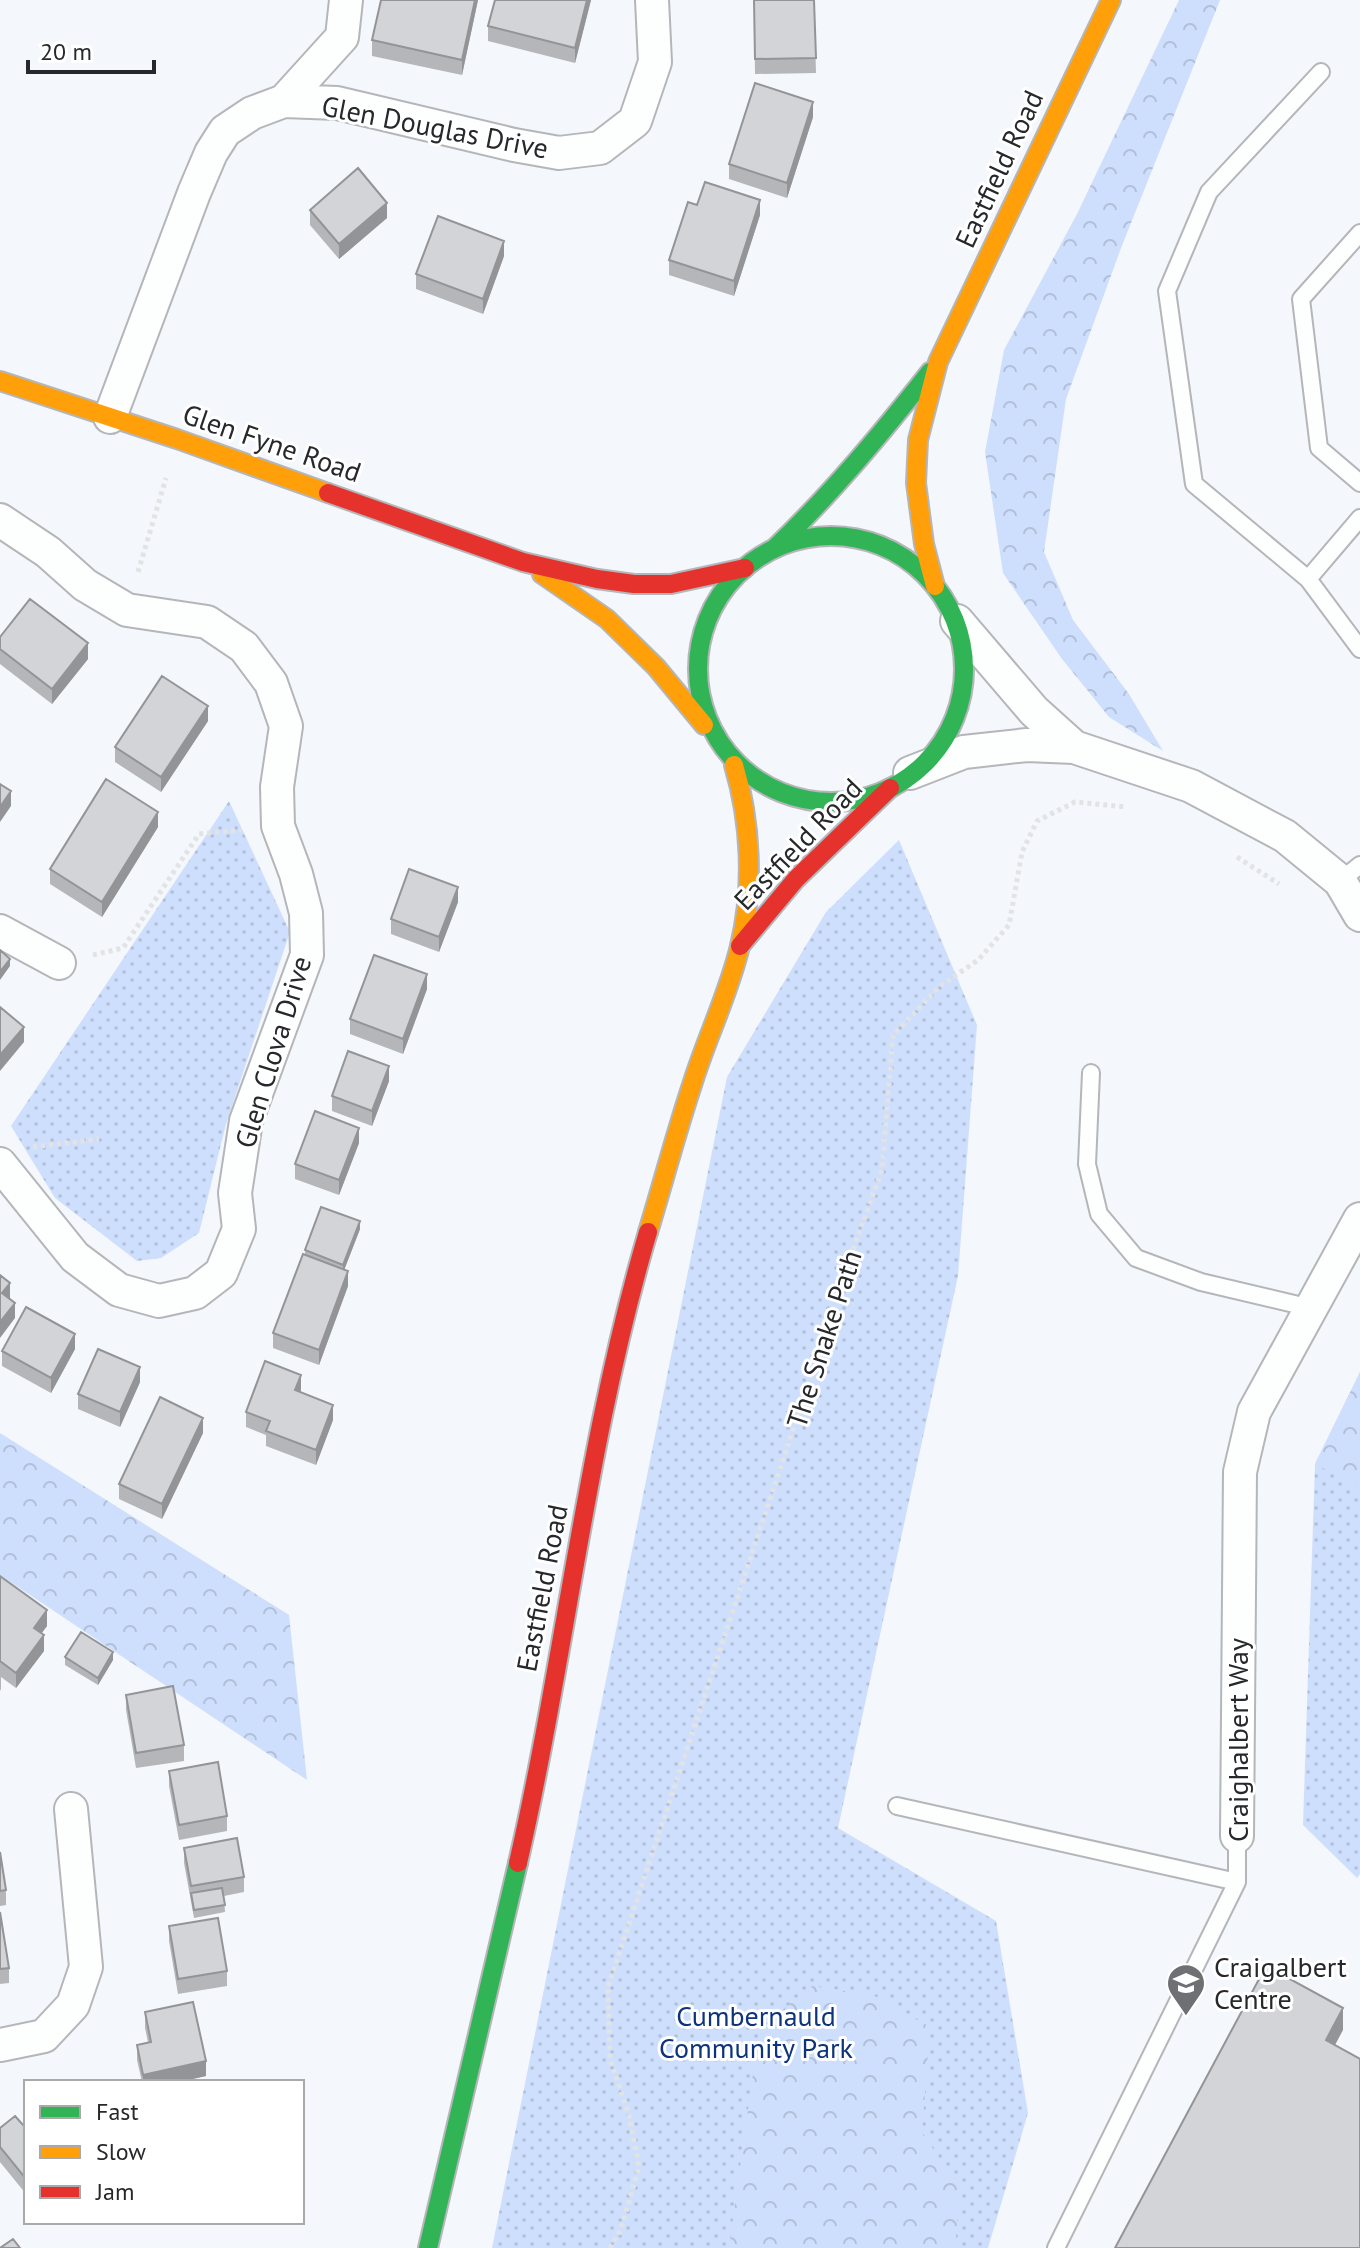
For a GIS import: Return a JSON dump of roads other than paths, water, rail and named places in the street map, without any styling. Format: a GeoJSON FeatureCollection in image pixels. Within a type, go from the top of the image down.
{"type":"FeatureCollection","features":[{"type":"Feature","properties":{"kind":"street"},"geometry":{"type":"LineString","coordinates":[[284,101],[342,37],[346,0]]}},
{"type":"Feature","properties":{"kind":"street","name":"Glen Douglas Drive"},"geometry":{"type":"LineString","coordinates":[[110,417],[211,153],[225,131],[252,113],[284,101],[337,103],[559,153],[600,148],[635,121],[655,62],[652,0]]}},
{"type":"Feature","properties":{"kind":"street","name":"Eastfield Road"},"geometry":{"type":"LineString","coordinates":[[935,586],[924,544],[916,483],[918,440],[938,362],[1111,0]]}},
{"type":"Feature","properties":{"kind":"street","name":"Eastfield Road"},"geometry":{"type":"LineString","coordinates":[[767,556],[853,468],[938,362]]}},
{"type":"Feature","properties":{"kind":"street","name":"Glen Fyne Road"},"geometry":{"type":"LineString","coordinates":[[0,381],[177,439],[523,562],[582,576],[641,585],[673,584],[745,568]]}},
{"type":"Feature","properties":{"kind":"street","name":"Glen Clova Drive"},"geometry":{"type":"LineString","coordinates":[[0,520],[48,552],[85,585],[127,610],[207,622],[244,647],[271,683],[286,726],[277,787],[278,826],[296,874],[306,913],[307,955],[246,1121],[235,1193],[239,1229],[221,1273],[195,1293],[159,1301],[119,1290],[75,1257],[0,1164]]}},
{"type":"Feature","properties":{"kind":"street"},"geometry":{"type":"LineString","coordinates":[[1074,747],[1034,711],[957,621],[935,586],[909,559],[871,540],[829,535],[788,544],[745,568],[720,599],[703,628],[695,668],[702,707],[714,738],[734,765],[773,788],[802,798],[828,802],[867,794],[964,752],[1027,745],[1074,747],[1191,786],[1285,836],[1309,855],[1350,873],[1360,915]]}},
{"type":"Feature","properties":{"kind":"street","name":"Glen Fyne Road"},"geometry":{"type":"LineString","coordinates":[[523,562],[607,619],[656,667],[714,738]]}},
{"type":"Feature","properties":{"kind":"street"},"geometry":{"type":"LineString","coordinates":[[904,777],[946,739],[962,702],[967,662],[957,621]]}},
{"type":"Feature","properties":{"kind":"street","name":"Eastfield Road"},"geometry":{"type":"LineString","coordinates":[[428,2248],[519,1857],[598,1442],[637,1270],[692,1084],[740,946],[748,878],[748,840],[745,803],[734,765]]}},
{"type":"Feature","properties":{"kind":"street","name":"Eastfield Road"},"geometry":{"type":"LineString","coordinates":[[740,946],[796,879],[904,777]]}},
{"type":"Feature","properties":{"kind":"street"},"geometry":{"type":"LineString","coordinates":[[0,931],[59,963]]}},
{"type":"Feature","properties":{"kind":"street","name":"Craighalbert Way"},"geometry":{"type":"LineString","coordinates":[[1237,1836],[1240,1472],[1254,1412],[1360,1219]]}},
{"type":"Feature","properties":{"kind":"street"},"geometry":{"type":"LineString","coordinates":[[0,2045],[44,2036],[73,2005],[86,1967],[71,1809]]}},
{"type":"Feature","properties":{"kind":"lane"},"geometry":{"type":"LineString","coordinates":[[1321,72],[1209,192],[1167,291],[1194,484],[1308,579],[1360,649]]}},
{"type":"Feature","properties":{"kind":"lane"},"geometry":{"type":"LineString","coordinates":[[1360,233],[1301,299],[1319,448],[1360,483]]}},
{"type":"Feature","properties":{"kind":"lane"},"geometry":{"type":"LineString","coordinates":[[1308,579],[1360,518]]}},
{"type":"Feature","properties":{"kind":"lane"},"geometry":{"type":"LineString","coordinates":[[1091,1073],[1087,1164],[1099,1214],[1136,1258],[1201,1282],[1311,1308]]}},
{"type":"Feature","properties":{"kind":"lane"},"geometry":{"type":"LineString","coordinates":[[897,1806],[1237,1882]]}},
{"type":"Feature","properties":{"kind":"lane","name":"Craighalbert Way"},"geometry":{"type":"LineString","coordinates":[[1056,2248],[1237,1882],[1237,1836]]}},
{"type":"Feature","properties":{"kind":"place","name":"Craigalbert Centre"},"geometry":{"type":"Point","coordinates":[1186,2017]}},
{"type":"Feature","properties":{"kind":"park label","name":"Cumbernauld Community Park"},"geometry":{"type":"Point","coordinates":[756,2032]}}]}
